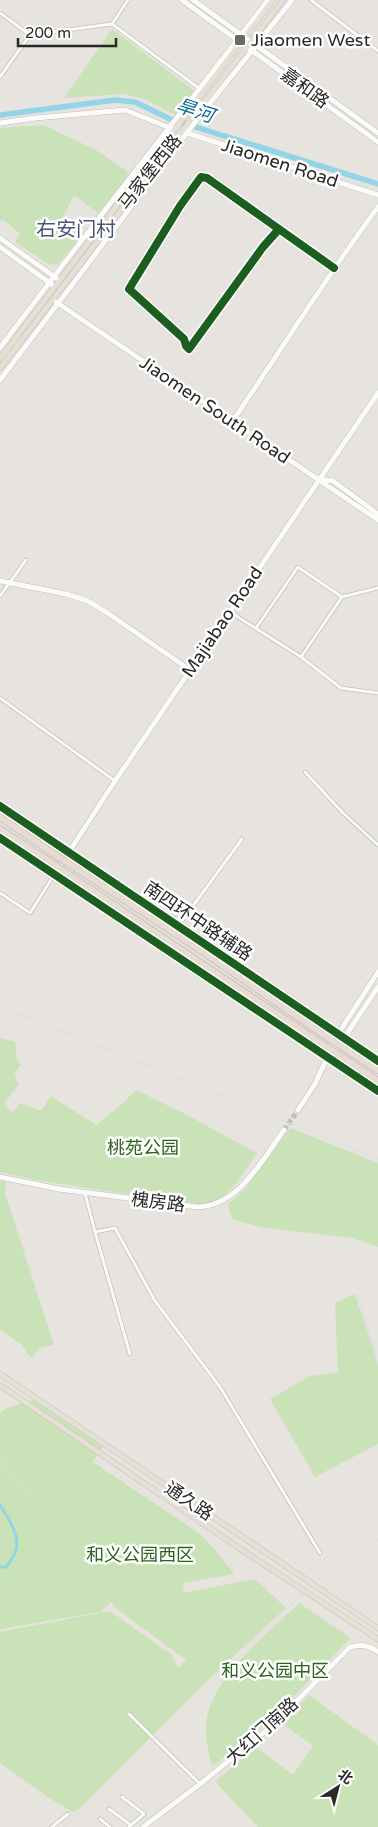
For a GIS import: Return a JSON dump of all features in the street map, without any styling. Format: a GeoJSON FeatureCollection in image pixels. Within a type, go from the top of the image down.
{"type":"FeatureCollection","features":[{"type":"Feature","properties":{"kind":"highway"},"geometry":{"type":"LineString","coordinates":[[0,817],[378,1070]]}},
{"type":"Feature","properties":{"kind":"highway"},"geometry":{"type":"LineString","coordinates":[[0,828],[378,1081]]}},
{"type":"Feature","properties":{"kind":"highway"},"geometry":{"type":"LineString","coordinates":[[197,948],[217,952]]}},
{"type":"Feature","properties":{"kind":"highway"},"geometry":{"type":"LineString","coordinates":[[169,951],[207,966]]}},
{"type":"Feature","properties":{"kind":"main road"},"geometry":{"type":"LineString","coordinates":[[0,359],[54,286],[179,129],[241,38],[273,0]]}},
{"type":"Feature","properties":{"kind":"main road","name":"马家堡西路"},"geometry":{"type":"LineString","coordinates":[[188,117],[252,46],[283,0]]}},
{"type":"Feature","properties":{"kind":"main road","name":"马家堡西路"},"geometry":{"type":"LineString","coordinates":[[0,368],[179,129]]}},
{"type":"Feature","properties":{"kind":"main road","name":"通久路"},"geometry":{"type":"LineString","coordinates":[[0,1374],[378,1628]]}},
{"type":"Feature","properties":{"kind":"main road","name":"通久路"},"geometry":{"type":"LineString","coordinates":[[0,1385],[239,1548],[378,1638]]}},
{"type":"Feature","properties":{"kind":"street"},"geometry":{"type":"LineString","coordinates":[[112,24],[128,0]]}},
{"type":"Feature","properties":{"kind":"street","name":"嘉和路"},"geometry":{"type":"LineString","coordinates":[[182,0],[241,38]]}},
{"type":"Feature","properties":{"kind":"street","name":"嘉和路"},"geometry":{"type":"LineString","coordinates":[[193,0],[378,142]]}},
{"type":"Feature","properties":{"kind":"street"},"geometry":{"type":"LineString","coordinates":[[0,380],[58,303],[188,117],[200,89],[241,38],[268,0]]}},
{"type":"Feature","properties":{"kind":"street"},"geometry":{"type":"LineString","coordinates":[[252,46],[292,0]]}},
{"type":"Feature","properties":{"kind":"street"},"geometry":{"type":"LineString","coordinates":[[311,0],[378,51]]}},
{"type":"Feature","properties":{"kind":"street"},"geometry":{"type":"LineString","coordinates":[[0,13],[30,35],[112,24],[200,89]]}},
{"type":"Feature","properties":{"kind":"street"},"geometry":{"type":"LineString","coordinates":[[0,77],[30,35]]}},
{"type":"Feature","properties":{"kind":"street","name":"嘉和路"},"geometry":{"type":"LineString","coordinates":[[252,46],[378,133]]}},
{"type":"Feature","properties":{"kind":"street","name":"Jiaomen Road"},"geometry":{"type":"LineString","coordinates":[[0,124],[35,118],[125,110],[378,194]]}},
{"type":"Feature","properties":{"kind":"street"},"geometry":{"type":"LineString","coordinates":[[0,348],[54,276],[179,129]]}},
{"type":"Feature","properties":{"kind":"street"},"geometry":{"type":"LineString","coordinates":[[279,229],[263,247],[189,349],[184,339],[129,289],[180,206],[201,177],[207,178],[279,229],[334,268]]}},
{"type":"Feature","properties":{"kind":"street"},"geometry":{"type":"LineString","coordinates":[[232,422],[334,268],[378,207]]}},
{"type":"Feature","properties":{"kind":"street"},"geometry":{"type":"LineString","coordinates":[[0,238],[59,280]]}},
{"type":"Feature","properties":{"kind":"street"},"geometry":{"type":"LineString","coordinates":[[0,247],[54,286]]}},
{"type":"Feature","properties":{"kind":"street","name":"Jiaomen South Road"},"geometry":{"type":"LineString","coordinates":[[52,298],[378,520]]}},
{"type":"Feature","properties":{"kind":"street","name":"Majiabao Road"},"geometry":{"type":"LineString","coordinates":[[54,875],[114,781],[378,393]]}},
{"type":"Feature","properties":{"kind":"street"},"geometry":{"type":"LineString","coordinates":[[319,479],[333,481],[378,514]]}},
{"type":"Feature","properties":{"kind":"street"},"geometry":{"type":"LineString","coordinates":[[0,596],[26,560]]}},
{"type":"Feature","properties":{"kind":"street"},"geometry":{"type":"LineString","coordinates":[[256,628],[298,567],[342,597]]}},
{"type":"Feature","properties":{"kind":"street"},"geometry":{"type":"LineString","coordinates":[[0,581],[66,594],[88,601],[190,670]]}},
{"type":"Feature","properties":{"kind":"street"},"geometry":{"type":"LineString","coordinates":[[301,657],[342,597],[378,588]]}},
{"type":"Feature","properties":{"kind":"street"},"geometry":{"type":"LineString","coordinates":[[229,612],[301,657],[341,688],[378,692]]}},
{"type":"Feature","properties":{"kind":"street"},"geometry":{"type":"LineString","coordinates":[[0,698],[114,781]]}},
{"type":"Feature","properties":{"kind":"street"},"geometry":{"type":"LineString","coordinates":[[305,772],[343,813],[378,845]]}},
{"type":"Feature","properties":{"kind":"street","name":"南四环中路辅路"},"geometry":{"type":"LineString","coordinates":[[0,806],[378,1061]]}},
{"type":"Feature","properties":{"kind":"street"},"geometry":{"type":"LineString","coordinates":[[0,838],[378,1091]]}},
{"type":"Feature","properties":{"kind":"street"},"geometry":{"type":"LineString","coordinates":[[179,925],[242,839]]}},
{"type":"Feature","properties":{"kind":"street"},"geometry":{"type":"LineString","coordinates":[[0,893],[30,913],[54,875]]}},
{"type":"Feature","properties":{"kind":"street"},"geometry":{"type":"LineString","coordinates":[[298,1110],[315,1084],[338,1034],[378,972]]}},
{"type":"Feature","properties":{"kind":"street"},"geometry":{"type":"LineString","coordinates":[[327,1057],[344,1038],[378,987]]}},
{"type":"Feature","properties":{"kind":"street"},"geometry":{"type":"LineString","coordinates":[[314,1048],[328,1027]]}},
{"type":"Feature","properties":{"kind":"street","name":"槐房路"},"geometry":{"type":"LineString","coordinates":[[0,1177],[85,1193],[197,1207],[208,1206],[240,1188],[284,1130]]}},
{"type":"Feature","properties":{"kind":"street"},"geometry":{"type":"LineString","coordinates":[[85,1193],[94,1232],[130,1354]]}},
{"type":"Feature","properties":{"kind":"street"},"geometry":{"type":"LineString","coordinates":[[94,1232],[115,1228],[155,1301],[220,1387],[320,1552]]}},
{"type":"Feature","properties":{"kind":"street","name":"大红门南路"},"geometry":{"type":"LineString","coordinates":[[143,1827],[271,1727],[350,1647],[368,1645],[378,1652]]}},
{"type":"Feature","properties":{"kind":"street"},"geometry":{"type":"LineString","coordinates":[[129,1714],[200,1784]]}},
{"type":"Feature","properties":{"kind":"street"},"geometry":{"type":"LineString","coordinates":[[109,1809],[130,1826],[144,1814],[122,1797]]}},
{"type":"Feature","properties":{"kind":"street"},"geometry":{"type":"LineString","coordinates":[[52,1827],[68,1814]]}},
{"type":"Feature","properties":{"kind":"street"},"geometry":{"type":"LineString","coordinates":[[100,1819],[110,1827]]}},
{"type":"Feature","properties":{"kind":"green space"},"geometry":{"type":"Polygon","coordinates":[[[112,29],[196,92],[176,115],[144,99],[124,94],[64,98],[112,29]]]}},
{"type":"Feature","properties":{"kind":"green space"},"geometry":{"type":"Polygon","coordinates":[[[43,125],[96,150],[127,171],[128,175],[98,213],[74,195],[61,221],[81,236],[58,264],[50,265],[15,242],[21,234],[2,219],[0,221],[0,128],[43,125]]]}},
{"type":"Feature","properties":{"kind":"green space","name":"桃苑公园"},"geometry":{"type":"Polygon","coordinates":[[[0,1038],[15,1042],[17,1060],[21,1065],[14,1074],[19,1084],[4,1104],[13,1113],[19,1103],[41,1111],[51,1096],[96,1125],[136,1090],[257,1153],[239,1180],[228,1192],[214,1201],[196,1204],[41,1181],[0,1172],[0,1038]]]}},
{"type":"Feature","properties":{"kind":"green space"},"geometry":{"type":"Polygon","coordinates":[[[290,1128],[378,1163],[378,1247],[352,1238],[260,1227],[232,1219],[228,1204],[244,1190],[290,1128]]]}},
{"type":"Feature","properties":{"kind":"green space"},"geometry":{"type":"Polygon","coordinates":[[[0,1181],[6,1182],[5,1193],[54,1345],[40,1348],[31,1358],[21,1344],[0,1330],[0,1181]]]}},
{"type":"Feature","properties":{"kind":"green space"},"geometry":{"type":"Polygon","coordinates":[[[355,1294],[378,1364],[378,1444],[315,1477],[270,1399],[310,1376],[338,1373],[335,1303],[355,1294]]]}},
{"type":"Feature","properties":{"kind":"green space","name":"和义公园西区"},"geometry":{"type":"Polygon","coordinates":[[[34,1400],[103,1446],[93,1462],[199,1533],[234,1574],[184,1583],[183,1593],[255,1579],[286,1608],[210,1678],[78,1810],[73,1812],[49,1798],[0,1763],[0,1632],[110,1611],[172,1655],[178,1668],[186,1660],[118,1610],[107,1598],[110,1603],[100,1612],[0,1629],[0,1459],[77,1559],[0,1458],[0,1413],[7,1408],[34,1400]]]}},
{"type":"Feature","properties":{"kind":"green space","name":"和义公园中区"},"geometry":{"type":"Polygon","coordinates":[[[299,1603],[351,1638],[269,1722],[212,1767],[206,1725],[217,1691],[242,1658],[299,1603]]]}},
{"type":"Feature","properties":{"kind":"green space"},"geometry":{"type":"Polygon","coordinates":[[[309,1695],[378,1745],[378,1827],[258,1827],[216,1781],[256,1747],[293,1775],[313,1746],[283,1724],[309,1695]]]}},
{"type":"Feature","properties":{"kind":"waterway","name":"旱河"},"geometry":{"type":"LineString","coordinates":[[0,115],[115,100],[135,102],[170,119],[378,184]]}},
{"type":"Feature","properties":{"kind":"waterway"},"geometry":{"type":"LineString","coordinates":[[0,1505],[13,1528],[17,1541],[13,1557],[6,1567],[0,1567]]}},
{"type":"Feature","properties":{"kind":"tunnel"},"geometry":{"type":"LineString","coordinates":[[284,1130],[298,1110]]}},
{"type":"Feature","properties":{"kind":"railway"},"geometry":{"type":"LineString","coordinates":[[0,1006],[378,1159]]}},
{"type":"Feature","properties":{"kind":"railway"},"geometry":{"type":"LineString","coordinates":[[358,1295],[378,1365]]}},
{"type":"Feature","properties":{"kind":"railway"},"geometry":{"type":"LineString","coordinates":[[65,1827],[320,1577],[344,1558],[378,1539]]}},
{"type":"Feature","properties":{"kind":"cycle path"},"geometry":{"type":"LineString","coordinates":[[279,229],[263,247],[189,349],[184,339],[129,289],[180,206],[201,177],[207,178],[334,268]]}},
{"type":"Feature","properties":{"kind":"cycle path"},"geometry":{"type":"LineString","coordinates":[[0,806],[378,1061]]}},
{"type":"Feature","properties":{"kind":"cycle path"},"geometry":{"type":"LineString","coordinates":[[0,838],[378,1091]]}},
{"type":"Feature","properties":{"kind":"place","name":"Jiaomen West"},"geometry":{"type":"Point","coordinates":[240,40]}},
{"type":"Feature","properties":{"kind":"district","name":"右安门村"},"geometry":{"type":"Point","coordinates":[76,230]}}]}
